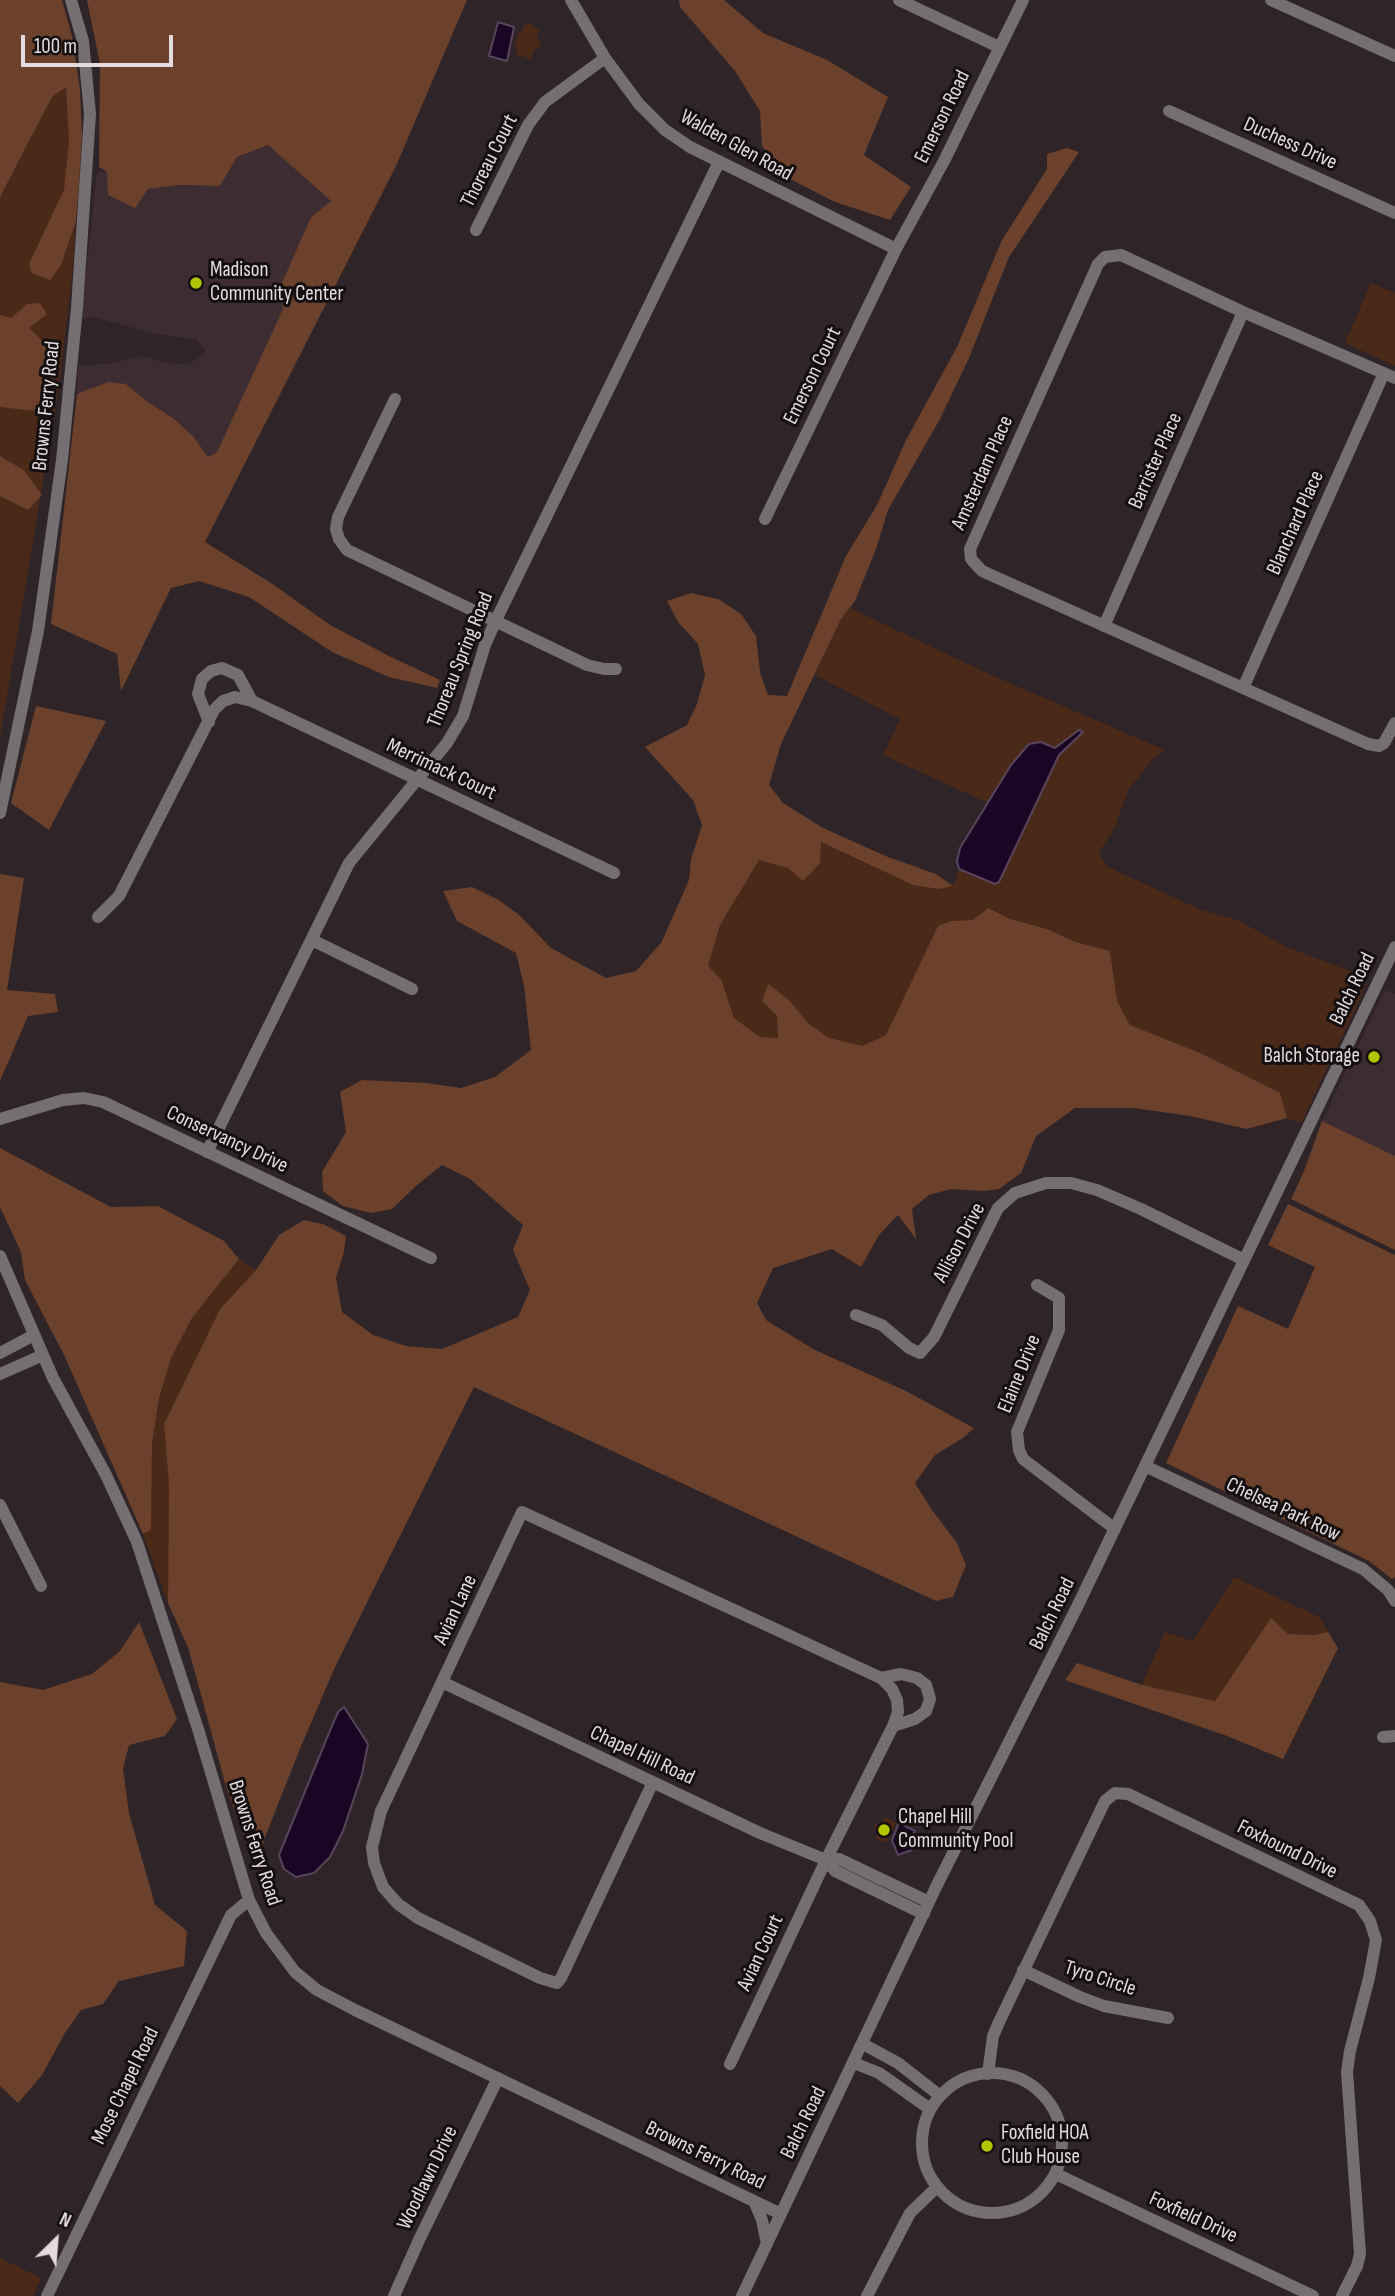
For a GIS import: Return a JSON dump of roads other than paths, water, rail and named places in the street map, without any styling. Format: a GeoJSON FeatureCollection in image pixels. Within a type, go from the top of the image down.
{"type":"FeatureCollection","features":[{"type":"Feature","properties":{"kind":"street","name":"Browns Ferry Road"},"geometry":{"type":"LineString","coordinates":[[0,813],[38,631],[62,460],[77,307],[90,114],[83,41],[71,0]]}},
{"type":"Feature","properties":{"kind":"street","name":"Walden Glen Road"},"geometry":{"type":"LineString","coordinates":[[571,0],[605,58],[639,104],[665,130],[719,162],[896,249]]}},
{"type":"Feature","properties":{"kind":"street"},"geometry":{"type":"LineString","coordinates":[[900,0],[999,47]]}},
{"type":"Feature","properties":{"kind":"street","name":"Emerson Road"},"geometry":{"type":"LineString","coordinates":[[896,249],[944,161],[1023,0]]}},
{"type":"Feature","properties":{"kind":"street"},"geometry":{"type":"LineString","coordinates":[[1271,0],[1395,56]]}},
{"type":"Feature","properties":{"kind":"street","name":"Thoreau Court"},"geometry":{"type":"LineString","coordinates":[[476,230],[534,117],[545,102],[605,58]]}},
{"type":"Feature","properties":{"kind":"street","name":"Duchess Drive"},"geometry":{"type":"LineString","coordinates":[[1168,111],[1395,213]]}},
{"type":"Feature","properties":{"kind":"street","name":"Thoreau Spring Road"},"geometry":{"type":"LineString","coordinates":[[207,1152],[355,853],[418,780],[447,743],[463,716],[495,622],[719,162]]}},
{"type":"Feature","properties":{"kind":"street","name":"Emerson Court"},"geometry":{"type":"LineString","coordinates":[[765,519],[896,249]]}},
{"type":"Feature","properties":{"kind":"street","name":"Amsterdam Place"},"geometry":{"type":"LineString","coordinates":[[1390,376],[1121,255],[1105,257],[1098,264],[970,549],[971,558],[982,571],[1374,746],[1384,743],[1395,723]]}},
{"type":"Feature","properties":{"kind":"street","name":"Barrister Place"},"geometry":{"type":"LineString","coordinates":[[1104,626],[1243,312]]}},
{"type":"Feature","properties":{"kind":"street","name":"Blanchard Place"},"geometry":{"type":"LineString","coordinates":[[1243,688],[1390,376]]}},
{"type":"Feature","properties":{"kind":"street"},"geometry":{"type":"LineString","coordinates":[[395,400],[338,517],[336,529],[347,550],[587,665],[604,669],[616,668]]}},
{"type":"Feature","properties":{"kind":"street"},"geometry":{"type":"LineString","coordinates":[[209,722],[198,694],[202,680],[211,671],[222,668],[238,675],[252,701]]}},
{"type":"Feature","properties":{"kind":"street"},"geometry":{"type":"LineString","coordinates":[[98,917],[119,897],[209,722],[223,701],[235,697],[252,701]]}},
{"type":"Feature","properties":{"kind":"street","name":"Merrimack Court"},"geometry":{"type":"LineString","coordinates":[[252,701],[614,873]]}},
{"type":"Feature","properties":{"kind":"street"},"geometry":{"type":"LineString","coordinates":[[312,940],[412,989]]}},
{"type":"Feature","properties":{"kind":"street","name":"Balch Road"},"geometry":{"type":"LineString","coordinates":[[742,2296],[927,1908],[1057,1650],[1395,947]]}},
{"type":"Feature","properties":{"kind":"street","name":"Conservancy Drive"},"geometry":{"type":"LineString","coordinates":[[0,1119],[63,1100],[83,1098],[103,1102],[431,1258]]}},
{"type":"Feature","properties":{"kind":"street","name":"Allison Drive"},"geometry":{"type":"LineString","coordinates":[[856,1315],[881,1325],[909,1348],[920,1353],[934,1337],[998,1208],[1015,1193],[1046,1183],[1071,1183],[1097,1190],[1244,1261]]}},
{"type":"Feature","properties":{"kind":"street","name":"Browns Ferry Road"},"geometry":{"type":"LineString","coordinates":[[0,1256],[43,1355],[106,1475],[137,1542],[198,1729],[249,1900],[266,1933],[295,1972],[317,1990],[781,2214]]}},
{"type":"Feature","properties":{"kind":"street","name":"Elaine Drive"},"geometry":{"type":"LineString","coordinates":[[1037,1285],[1059,1297],[1059,1330],[1017,1432],[1019,1450],[1023,1459],[1115,1529]]}},
{"type":"Feature","properties":{"kind":"street"},"geometry":{"type":"LineString","coordinates":[[0,1353],[34,1335]]}},
{"type":"Feature","properties":{"kind":"street"},"geometry":{"type":"LineString","coordinates":[[0,1374],[43,1355]]}},
{"type":"Feature","properties":{"kind":"street","name":"Chelsea Park Row"},"geometry":{"type":"LineString","coordinates":[[1145,1466],[1363,1569],[1388,1590],[1395,1601]]}},
{"type":"Feature","properties":{"kind":"street"},"geometry":{"type":"LineString","coordinates":[[0,1505],[41,1586]]}},
{"type":"Feature","properties":{"kind":"street","name":"Avian Lane"},"geometry":{"type":"LineString","coordinates":[[653,1782],[557,1983],[540,1978],[408,1911],[383,1887],[374,1863],[372,1847],[382,1811],[522,1512],[881,1678]]}},
{"type":"Feature","properties":{"kind":"street"},"geometry":{"type":"LineString","coordinates":[[881,1678],[901,1674],[917,1678],[926,1685],[930,1699],[926,1711],[915,1719],[893,1726]]}},
{"type":"Feature","properties":{"kind":"street"},"geometry":{"type":"LineString","coordinates":[[826,1860],[898,1712],[892,1689],[881,1678]]}},
{"type":"Feature","properties":{"kind":"street","name":"Chapel Hill Road"},"geometry":{"type":"LineString","coordinates":[[444,1683],[760,1833],[826,1860],[835,1871],[927,1908]]}},
{"type":"Feature","properties":{"kind":"street","name":"Foxhound Drive"},"geometry":{"type":"LineString","coordinates":[[988,2074],[993,2036],[1105,1801],[1115,1793],[1128,1794],[1359,1905],[1370,1921],[1376,1940],[1347,2072],[1360,2254],[1342,2296]]}},
{"type":"Feature","properties":{"kind":"street","name":"Avian Court"},"geometry":{"type":"LineString","coordinates":[[730,2064],[826,1860]]}},
{"type":"Feature","properties":{"kind":"street","name":"Mose Chapel Road"},"geometry":{"type":"LineString","coordinates":[[47,2296],[231,1915],[249,1900]]}},
{"type":"Feature","properties":{"kind":"street","name":"Tyro Circle"},"geometry":{"type":"LineString","coordinates":[[1023,1970],[1104,2006],[1168,2018]]}},
{"type":"Feature","properties":{"kind":"street"},"geometry":{"type":"LineString","coordinates":[[863,2044],[898,2063],[939,2095]]}},
{"type":"Feature","properties":{"kind":"street"},"geometry":{"type":"LineString","coordinates":[[854,2063],[878,2073],[930,2109]]}},
{"type":"Feature","properties":{"kind":"street"},"geometry":{"type":"LineString","coordinates":[[988,2074],[1000,2074],[1034,2087],[1055,2112],[1063,2137],[1056,2174],[1029,2202],[1007,2210],[978,2210],[945,2195],[930,2177],[922,2155],[923,2130],[930,2109],[939,2095],[965,2079],[988,2074]]}},
{"type":"Feature","properties":{"kind":"street","name":"Woodlawn Drive"},"geometry":{"type":"LineString","coordinates":[[394,2296],[498,2078]]}},
{"type":"Feature","properties":{"kind":"street","name":"Foxfield Drive"},"geometry":{"type":"LineString","coordinates":[[1056,2174],[1314,2296]]}},
{"type":"Feature","properties":{"kind":"street"},"geometry":{"type":"LineString","coordinates":[[867,2296],[909,2213],[937,2187]]}},
{"type":"Feature","properties":{"kind":"street"},"geometry":{"type":"LineString","coordinates":[[754,2201],[762,2220],[767,2244]]}},
{"type":"Feature","properties":{"kind":"place","name":"Madison Community Center"},"geometry":{"type":"Point","coordinates":[196,283]}},
{"type":"Feature","properties":{"kind":"place","name":"Balch Storage"},"geometry":{"type":"Point","coordinates":[1374,1057]}},
{"type":"Feature","properties":{"kind":"place","name":"Chapel Hill Community Pool"},"geometry":{"type":"Point","coordinates":[884,1830]}},
{"type":"Feature","properties":{"kind":"place","name":"Foxfield HOA Club House"},"geometry":{"type":"Point","coordinates":[987,2146]}}]}
